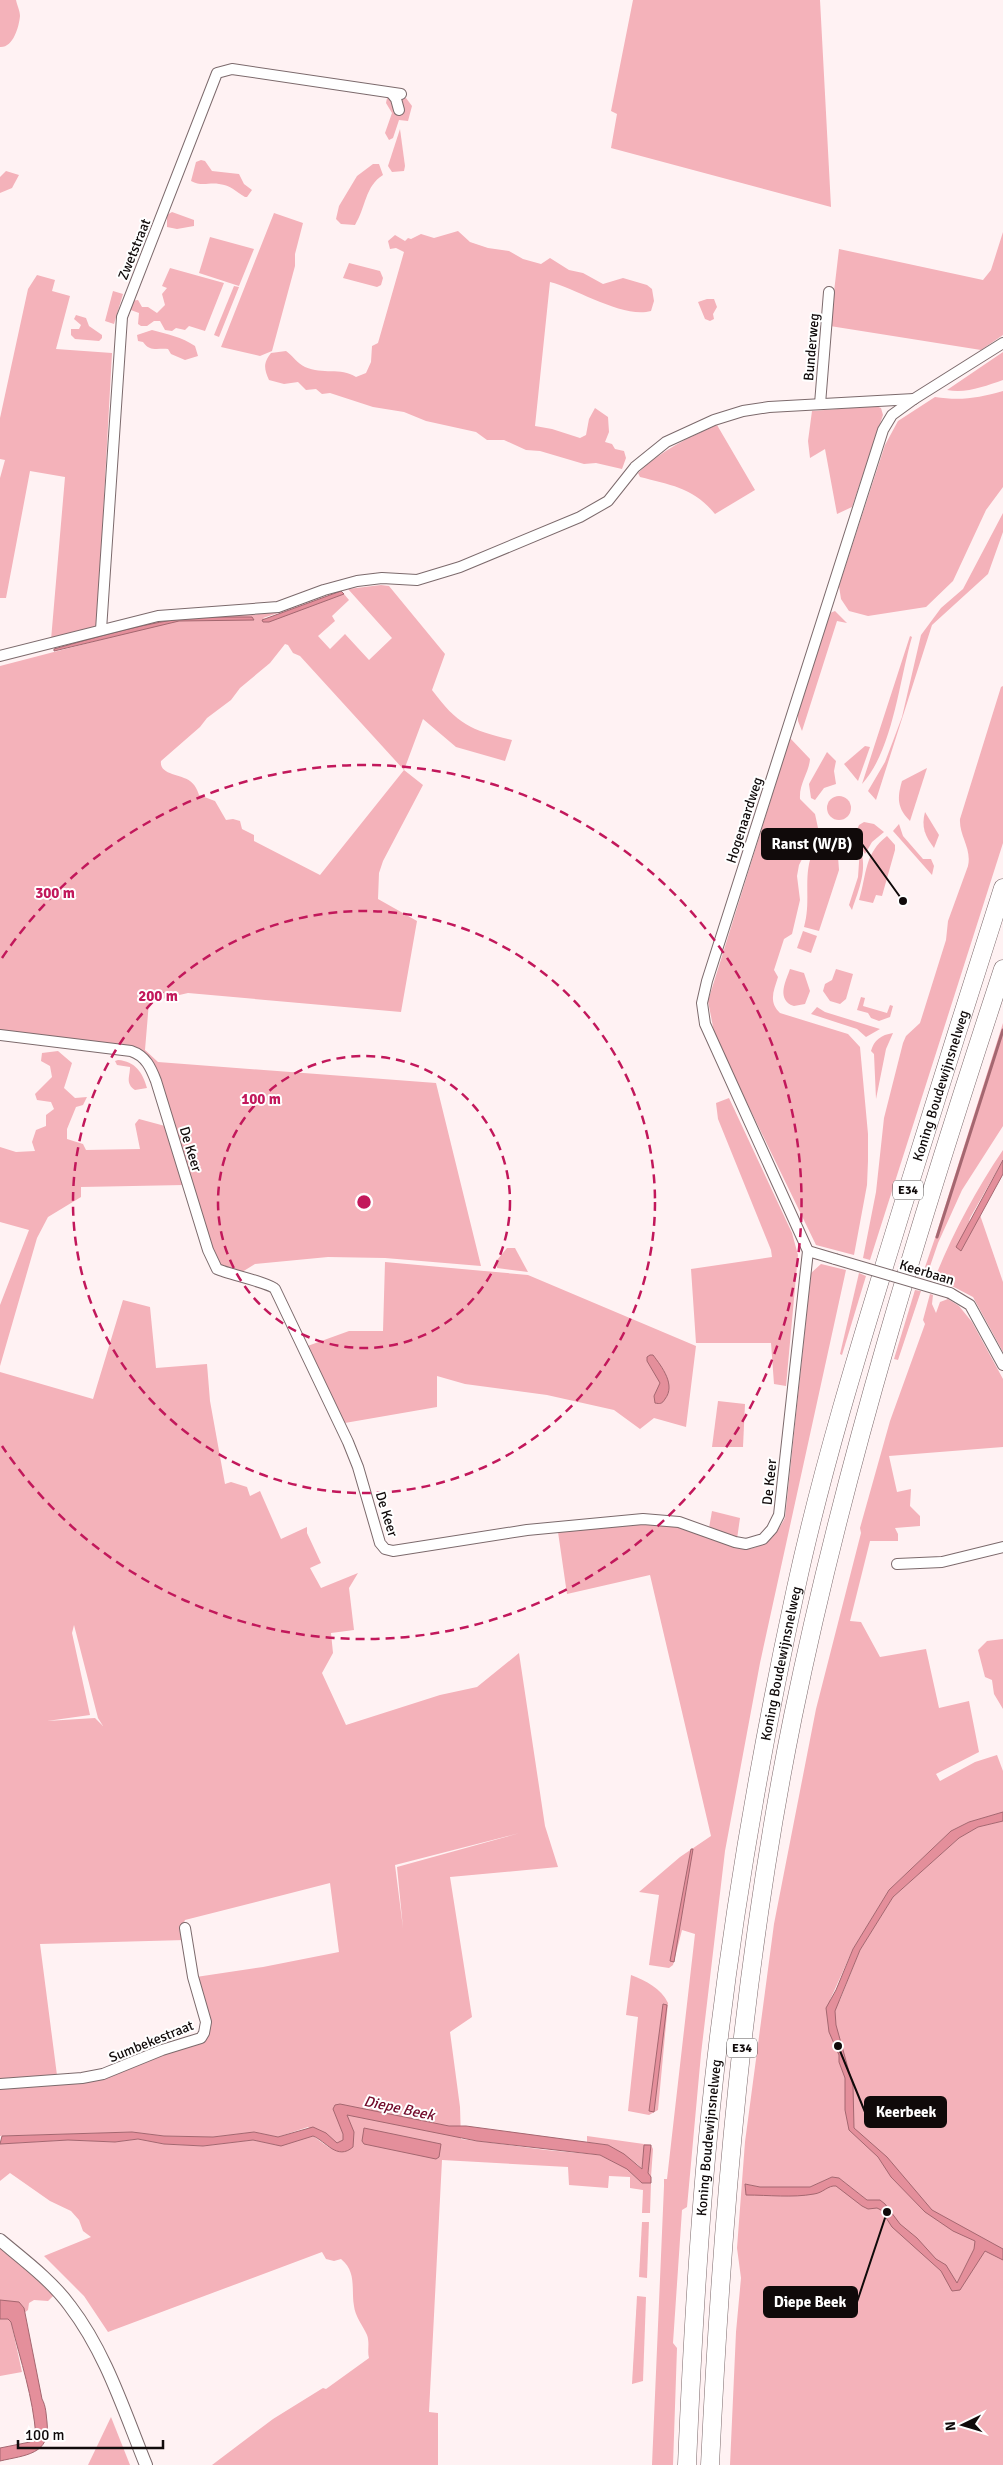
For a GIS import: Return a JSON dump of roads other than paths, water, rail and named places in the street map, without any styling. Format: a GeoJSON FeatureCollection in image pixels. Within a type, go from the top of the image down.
{"type":"FeatureCollection","features":[{"type":"Feature","properties":{"kind":"highway","name":"Koning Boudewijnsnelweg"},"geometry":{"type":"LineString","coordinates":[[687,2465],[694,2297],[712,2095],[736,1913],[776,1686],[797,1585],[851,1373],[1003,888]]}},
{"type":"Feature","properties":{"kind":"highway","name":"Koning Boudewijnsnelweg"},"geometry":{"type":"LineString","coordinates":[[710,2465],[718,2298],[733,2117],[756,1933],[794,1714],[842,1502],[875,1380],[914,1245],[1003,969]]}},
{"type":"Feature","properties":{"kind":"street","name":"Zwetstraat"},"geometry":{"type":"LineString","coordinates":[[101,630],[122,316],[217,73],[232,69],[383,91],[397,94],[396,99],[399,110]]}},
{"type":"Feature","properties":{"kind":"street","name":"Bunderweg"},"geometry":{"type":"LineString","coordinates":[[820,404],[830,292]]}},
{"type":"Feature","properties":{"kind":"street","name":"Hogenaardweg"},"geometry":{"type":"LineString","coordinates":[[808,1251],[715,1051],[704,1024],[702,1003],[710,971],[884,430],[892,415],[1003,343]]}},
{"type":"Feature","properties":{"kind":"street"},"geometry":{"type":"LineString","coordinates":[[0,656],[158,616],[278,608],[324,590],[357,581],[382,578],[417,580],[460,567],[580,517],[608,501],[635,468],[666,442],[693,429],[744,411],[820,404],[914,399]]}},
{"type":"Feature","properties":{"kind":"street","name":"De Keer"},"geometry":{"type":"LineString","coordinates":[[0,1035],[132,1051],[142,1056],[148,1064],[156,1081],[208,1250],[217,1270],[236,1277],[268,1284],[275,1288],[348,1442],[358,1467],[380,1543],[385,1549],[393,1551],[527,1530],[643,1519],[679,1522],[735,1542],[746,1544],[763,1539],[772,1529],[780,1515],[808,1251]]}},
{"type":"Feature","properties":{"kind":"street","name":"Keerbaan"},"geometry":{"type":"LineString","coordinates":[[808,1251],[950,1293],[970,1305],[1003,1364]]}},
{"type":"Feature","properties":{"kind":"street"},"geometry":{"type":"LineString","coordinates":[[897,1564],[942,1562],[1003,1547]]}},
{"type":"Feature","properties":{"kind":"street","name":"Sumbekestraat"},"geometry":{"type":"LineString","coordinates":[[0,2084],[82,2078],[103,2074],[201,2038],[206,2022],[193,1978],[185,1928]]}},
{"type":"Feature","properties":{"kind":"street"},"geometry":{"type":"LineString","coordinates":[[0,2240],[69,2304],[88,2331],[103,2359],[146,2465]]}},
{"type":"Feature","properties":{"kind":"waterway"},"geometry":{"type":"LineString","coordinates":[[937,1237],[1003,1030]]}},
{"type":"Feature","properties":{"kind":"place","name":"Ranst (W/B)"},"geometry":{"type":"Point","coordinates":[903,901]}},
{"type":"Feature","properties":{"kind":"place","name":"Keerbeek"},"geometry":{"type":"Point","coordinates":[838,2046]}},
{"type":"Feature","properties":{"kind":"place","name":"Diepe Beek"},"geometry":{"type":"Point","coordinates":[887,2212]}}]}
